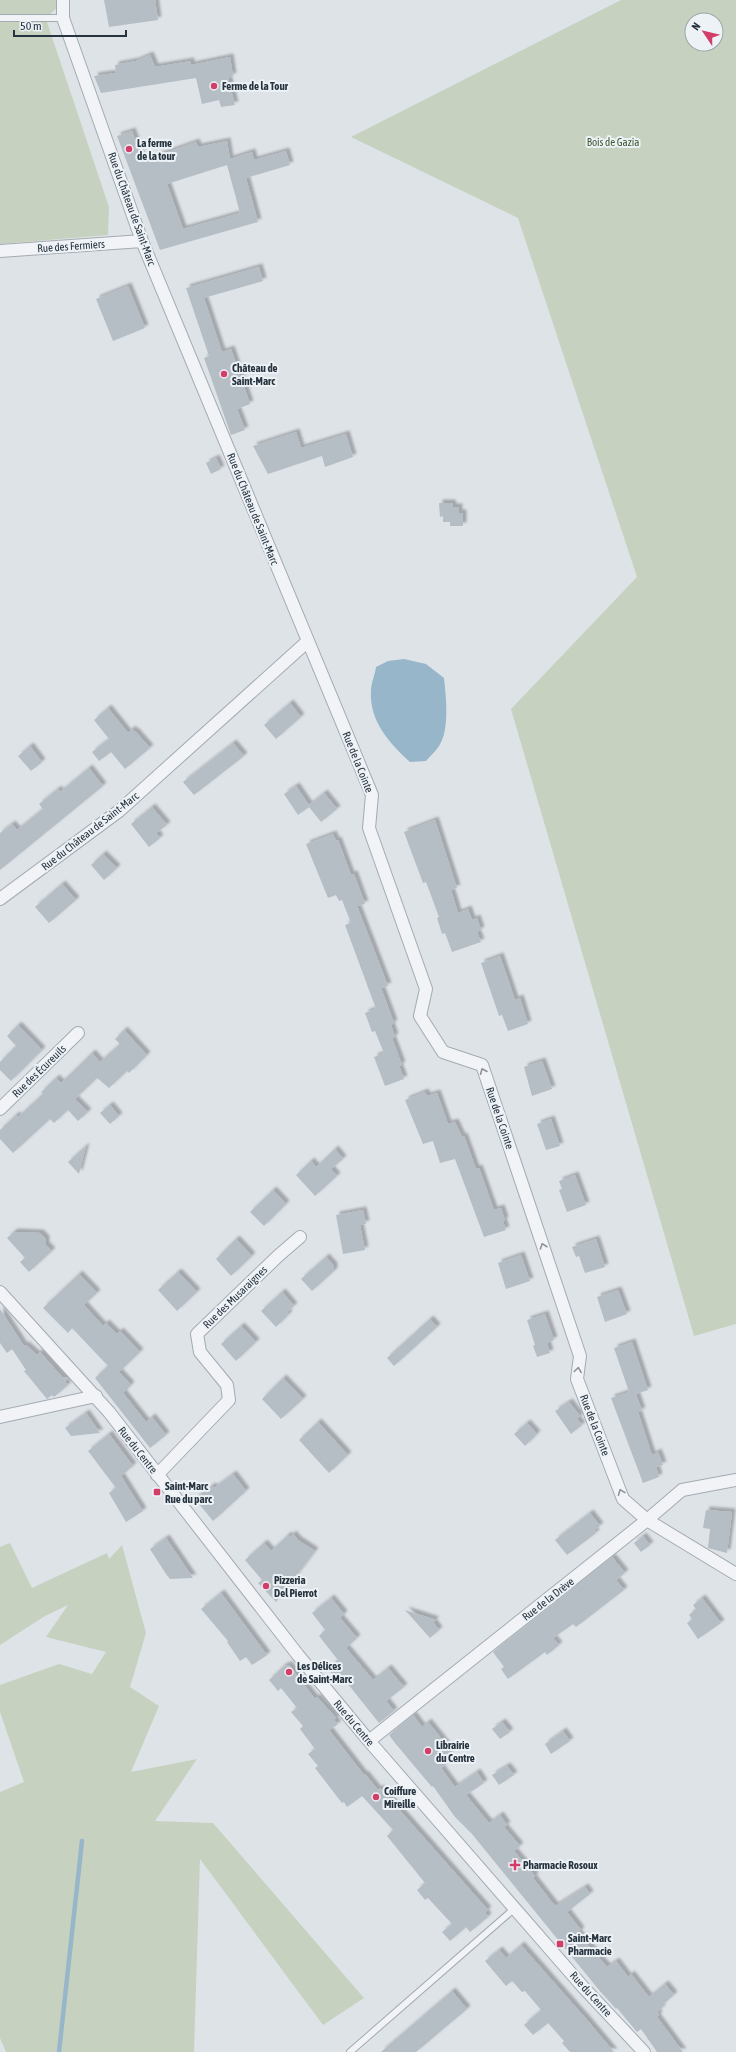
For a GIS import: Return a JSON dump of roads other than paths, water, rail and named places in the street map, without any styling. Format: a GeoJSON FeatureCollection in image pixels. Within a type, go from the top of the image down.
{"type":"FeatureCollection","features":[{"type":"Feature","properties":{"kind":"street","name":"Rue du Château de Saint-Marc"},"geometry":{"type":"LineString","coordinates":[[0,899],[119,811],[308,641],[142,241],[63,18],[63,0]]}},
{"type":"Feature","properties":{"kind":"street","name":"Rue des Fermiers"},"geometry":{"type":"LineString","coordinates":[[0,251],[142,241]]}},
{"type":"Feature","properties":{"kind":"street","name":"Rue de la Cointe"},"geometry":{"type":"LineString","coordinates":[[308,641],[372,795],[369,828],[426,989],[420,1016],[443,1052],[482,1065],[580,1356],[577,1379],[623,1499],[647,1520],[736,1574]]}},
{"type":"Feature","properties":{"kind":"street","name":"Rue des Écureuils"},"geometry":{"type":"LineString","coordinates":[[0,1109],[78,1033]]}},
{"type":"Feature","properties":{"kind":"street","name":"Rue des Musaraignes"},"geometry":{"type":"LineString","coordinates":[[157,1475],[229,1400],[227,1385],[200,1352],[197,1334],[278,1256],[300,1238]]}},
{"type":"Feature","properties":{"kind":"street","name":"Rue du Centre"},"geometry":{"type":"LineString","coordinates":[[0,1292],[96,1396],[369,1741],[583,1987],[644,2052]]}},
{"type":"Feature","properties":{"kind":"street"},"geometry":{"type":"LineString","coordinates":[[0,1417],[96,1396]]}},
{"type":"Feature","properties":{"kind":"street","name":"Rue de la Drève"},"geometry":{"type":"LineString","coordinates":[[369,1741],[647,1520],[682,1490],[736,1480]]}},
{"type":"Feature","properties":{"kind":"lane"},"geometry":{"type":"LineString","coordinates":[[0,18],[63,18]]}},
{"type":"Feature","properties":{"kind":"lane"},"geometry":{"type":"LineString","coordinates":[[350,2052],[515,1908]]}},
{"type":"Feature","properties":{"kind":"water"},"geometry":{"type":"Polygon","coordinates":[[[404,659],[426,664],[444,678],[446,694],[445,731],[439,746],[426,761],[410,762],[388,740],[373,712],[371,691],[376,667],[388,661],[404,659]]]}},
{"type":"Feature","properties":{"kind":"waterway"},"geometry":{"type":"LineString","coordinates":[[59,2052],[82,1841]]}},
{"type":"Feature","properties":{"kind":"place","name":"Ferme de la Tour"},"geometry":{"type":"Point","coordinates":[214,86]}},
{"type":"Feature","properties":{"kind":"place","name":"La ferme de la tour"},"geometry":{"type":"Point","coordinates":[129,149]}},
{"type":"Feature","properties":{"kind":"place","name":"Château de Saint-Marc"},"geometry":{"type":"Point","coordinates":[224,374]}},
{"type":"Feature","properties":{"kind":"place","name":"Saint-Marc Rue du parc"},"geometry":{"type":"Point","coordinates":[157,1492]}},
{"type":"Feature","properties":{"kind":"place","name":"Pizzeria Del Pierrot"},"geometry":{"type":"Point","coordinates":[266,1586]}},
{"type":"Feature","properties":{"kind":"place","name":"Les Délices de Saint-Marc"},"geometry":{"type":"Point","coordinates":[289,1672]}},
{"type":"Feature","properties":{"kind":"place","name":"Librairie du Centre"},"geometry":{"type":"Point","coordinates":[428,1751]}},
{"type":"Feature","properties":{"kind":"place","name":"Coiffure Mireille"},"geometry":{"type":"Point","coordinates":[376,1797]}},
{"type":"Feature","properties":{"kind":"place","name":"Pharmacie Rosoux"},"geometry":{"type":"Point","coordinates":[515,1865]}},
{"type":"Feature","properties":{"kind":"place","name":"Saint-Marc Pharmacie"},"geometry":{"type":"Point","coordinates":[560,1944]}},
{"type":"Feature","properties":{"kind":"park label","name":"Bois de Gazia"},"geometry":{"type":"Point","coordinates":[613,142]}}]}
